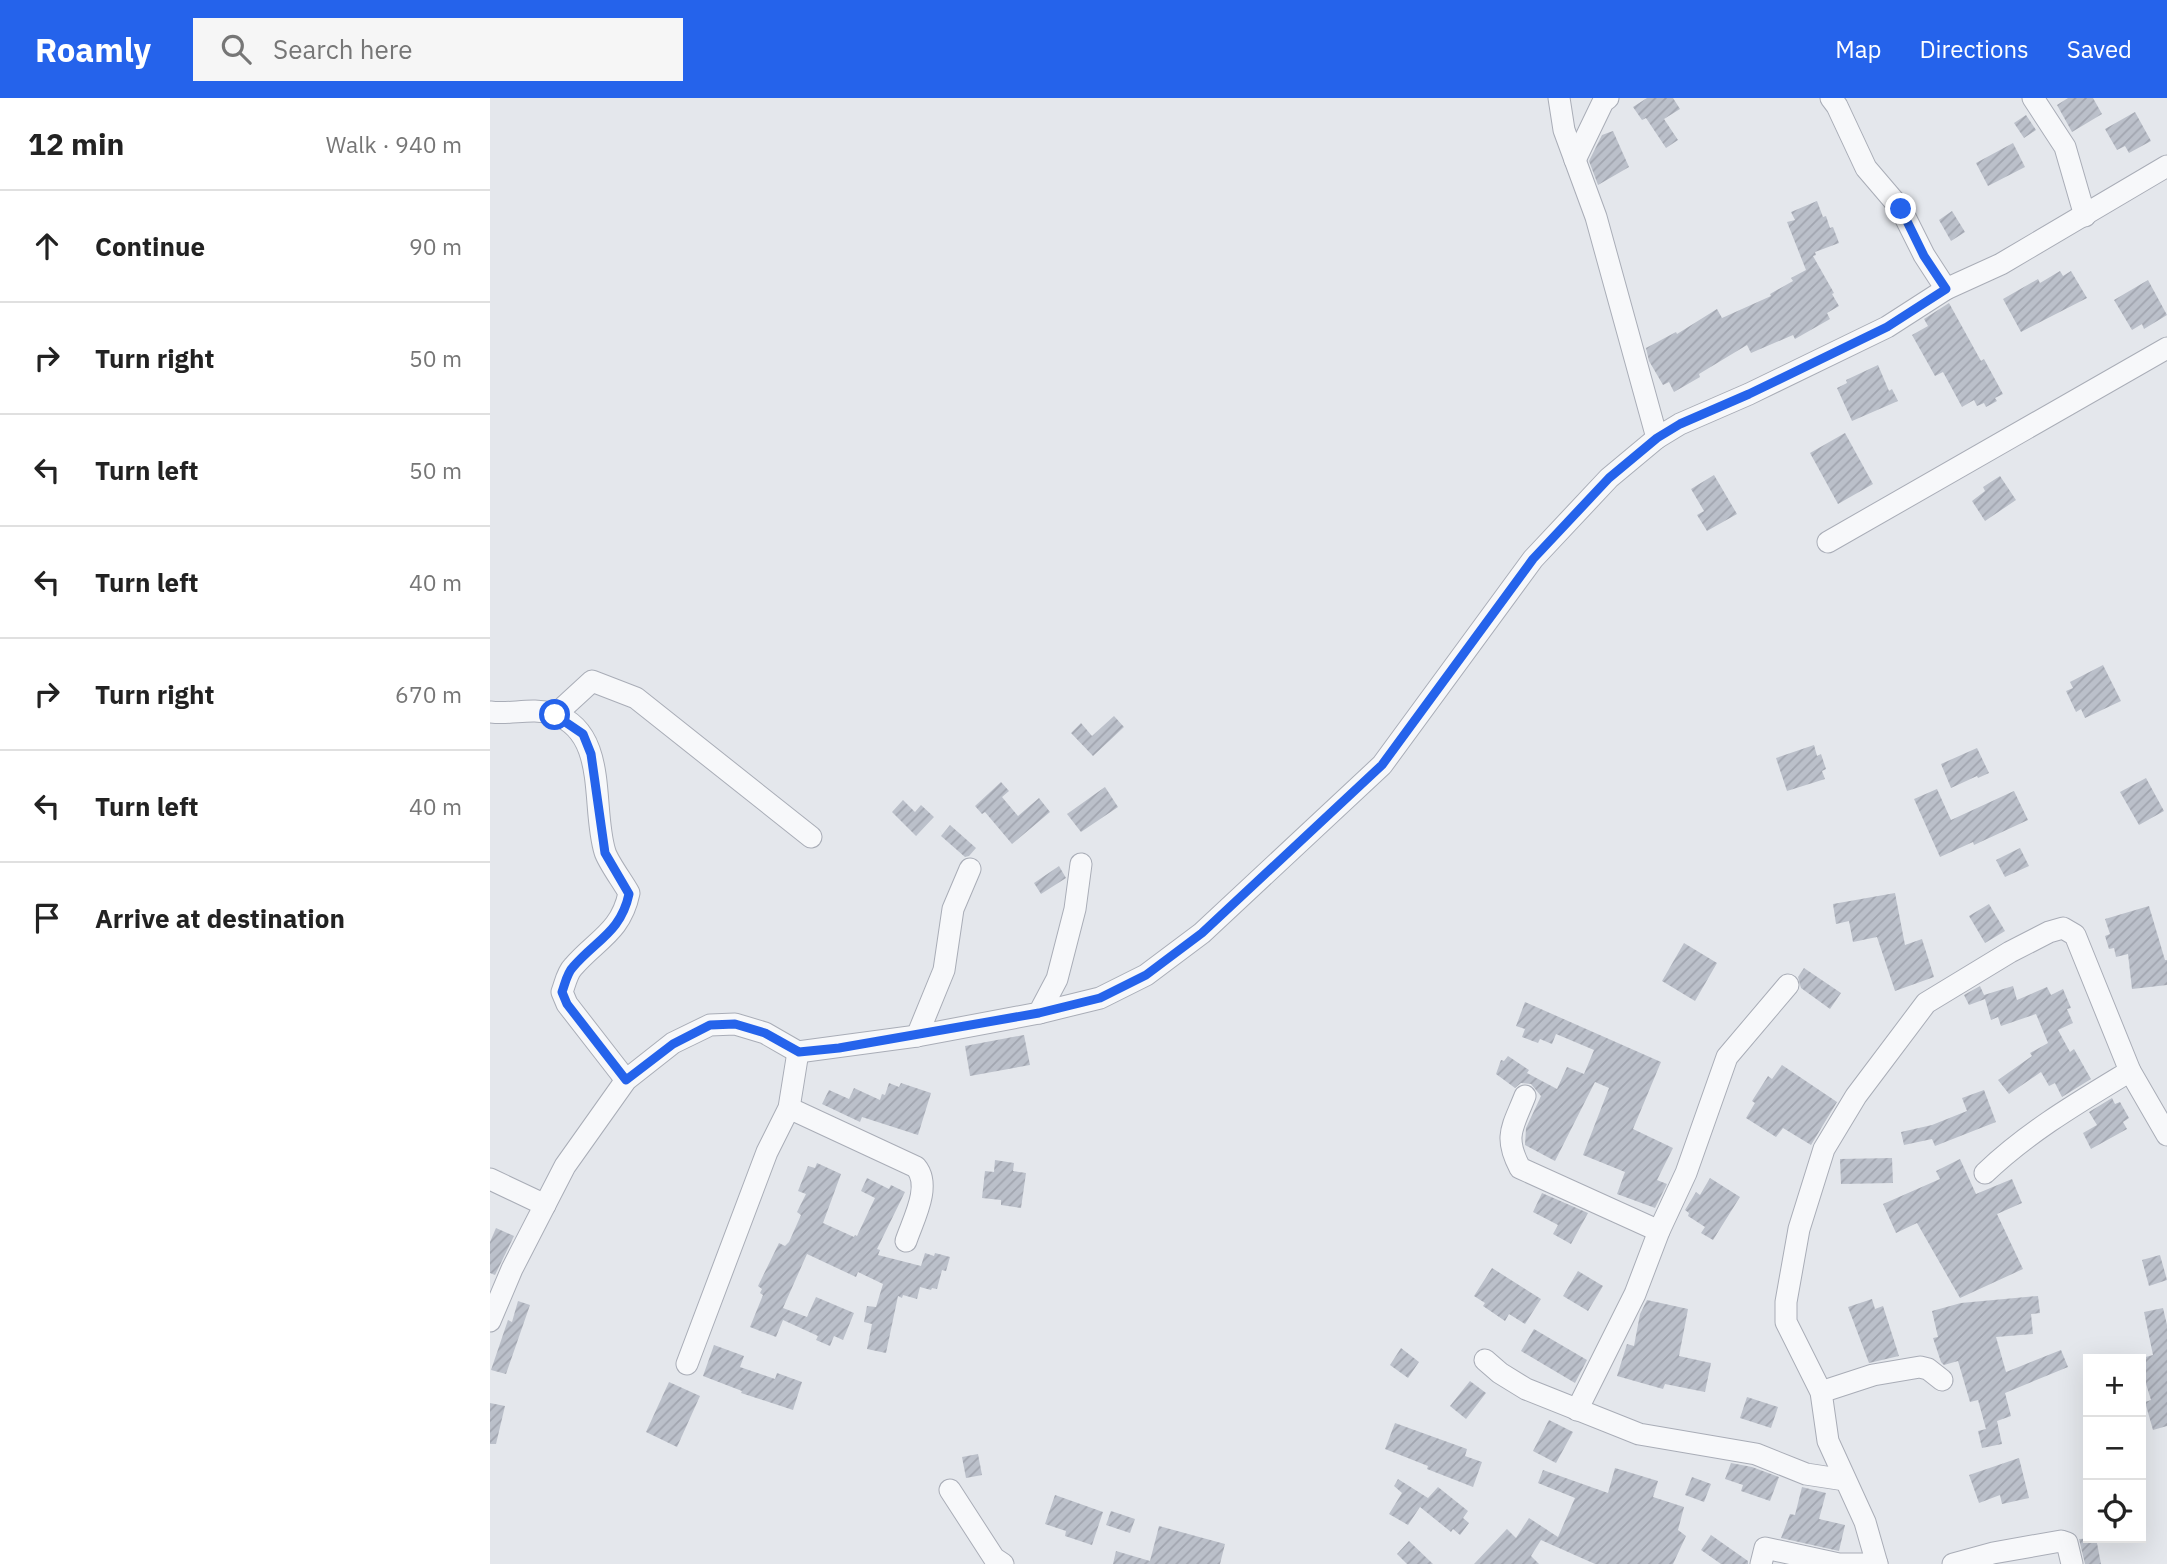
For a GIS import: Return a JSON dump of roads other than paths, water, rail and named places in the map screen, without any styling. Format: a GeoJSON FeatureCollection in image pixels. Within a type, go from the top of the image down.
{"type":"FeatureCollection","features":[{"type":"Feature","properties":{"kind":"street"},"geometry":{"type":"LineString","coordinates":[[1559,98],[1564,130],[1596,217],[1657,438]]}},
{"type":"Feature","properties":{"kind":"street"},"geometry":{"type":"LineString","coordinates":[[1575,160],[1603,102],[1608,98]]}},
{"type":"Feature","properties":{"kind":"street"},"geometry":{"type":"LineString","coordinates":[[1831,98],[1866,168],[1901,209],[1924,256],[1946,289]]}},
{"type":"Feature","properties":{"kind":"street"},"geometry":{"type":"LineString","coordinates":[[2033,98],[2065,147],[2085,216]]}},
{"type":"Feature","properties":{"kind":"street"},"geometry":{"type":"LineString","coordinates":[[490,1321],[512,1269],[565,1166],[600,1113],[626,1080],[673,1044],[710,1025],[735,1024],[765,1033],[799,1052],[839,1048],[1039,1013],[1100,998],[1146,975],[1202,933],[1382,765],[1533,559],[1609,478],[1657,438],[1680,424],[1749,394],[1887,327],[1946,289],[2001,264],[2167,166]]}},
{"type":"Feature","properties":{"kind":"street"},"geometry":{"type":"LineString","coordinates":[[1828,542],[2167,348]]}},
{"type":"Feature","properties":{"kind":"street"},"geometry":{"type":"LineString","coordinates":[[555,715],[592,681],[636,698],[811,837]]}},
{"type":"Feature","properties":{"kind":"street"},"geometry":{"type":"LineString","coordinates":[[490,712],[526,709],[555,715],[583,734],[591,754],[605,853],[629,894],[625,911],[608,935],[571,969],[562,992],[567,1004],[626,1080]]}},
{"type":"Feature","properties":{"kind":"street"},"geometry":{"type":"LineString","coordinates":[[1039,1013],[1057,979],[1075,909],[1081,864]]}},
{"type":"Feature","properties":{"kind":"street"},"geometry":{"type":"LineString","coordinates":[[917,1036],[944,970],[953,909],[970,869]]}},
{"type":"Feature","properties":{"kind":"street"},"geometry":{"type":"LineString","coordinates":[[1761,1564],[1765,1548],[1839,1564],[1877,1564],[1865,1522],[1828,1441],[1821,1392],[1786,1322],[1786,1302],[1799,1229],[1825,1149],[1856,1096],[1926,1003],[2010,952],[2049,932],[2063,928],[2075,935],[2130,1071],[2167,1135]]}},
{"type":"Feature","properties":{"kind":"street"},"geometry":{"type":"LineString","coordinates":[[1577,1410],[1635,1294],[1659,1231],[1686,1173],[1727,1057],[1788,985]]}},
{"type":"Feature","properties":{"kind":"street"},"geometry":{"type":"LineString","coordinates":[[688,1364],[767,1152],[789,1108],[799,1052]]}},
{"type":"Feature","properties":{"kind":"street"},"geometry":{"type":"LineString","coordinates":[[1985,1173],[2048,1120],[2130,1071]]}},
{"type":"Feature","properties":{"kind":"street"},"geometry":{"type":"LineString","coordinates":[[1525,1096],[1510,1133],[1511,1151],[1520,1168],[1659,1231]]}},
{"type":"Feature","properties":{"kind":"street"},"geometry":{"type":"LineString","coordinates":[[789,1108],[916,1167],[923,1175],[924,1185],[906,1241]]}},
{"type":"Feature","properties":{"kind":"street"},"geometry":{"type":"LineString","coordinates":[[490,1179],[545,1205]]}},
{"type":"Feature","properties":{"kind":"street"},"geometry":{"type":"LineString","coordinates":[[1485,1360],[1526,1389],[1640,1434],[1756,1454],[1806,1474],[1846,1480]]}},
{"type":"Feature","properties":{"kind":"street"},"geometry":{"type":"LineString","coordinates":[[1821,1392],[1873,1376],[1920,1367],[1928,1369],[1942,1380]]}},
{"type":"Feature","properties":{"kind":"street"},"geometry":{"type":"LineString","coordinates":[[950,1490],[994,1558],[1003,1564]]}},
{"type":"Feature","properties":{"kind":"street"},"geometry":{"type":"LineString","coordinates":[[1954,1564],[1993,1553],[2061,1541],[2067,1543],[2070,1548],[2072,1564]]}}]}
